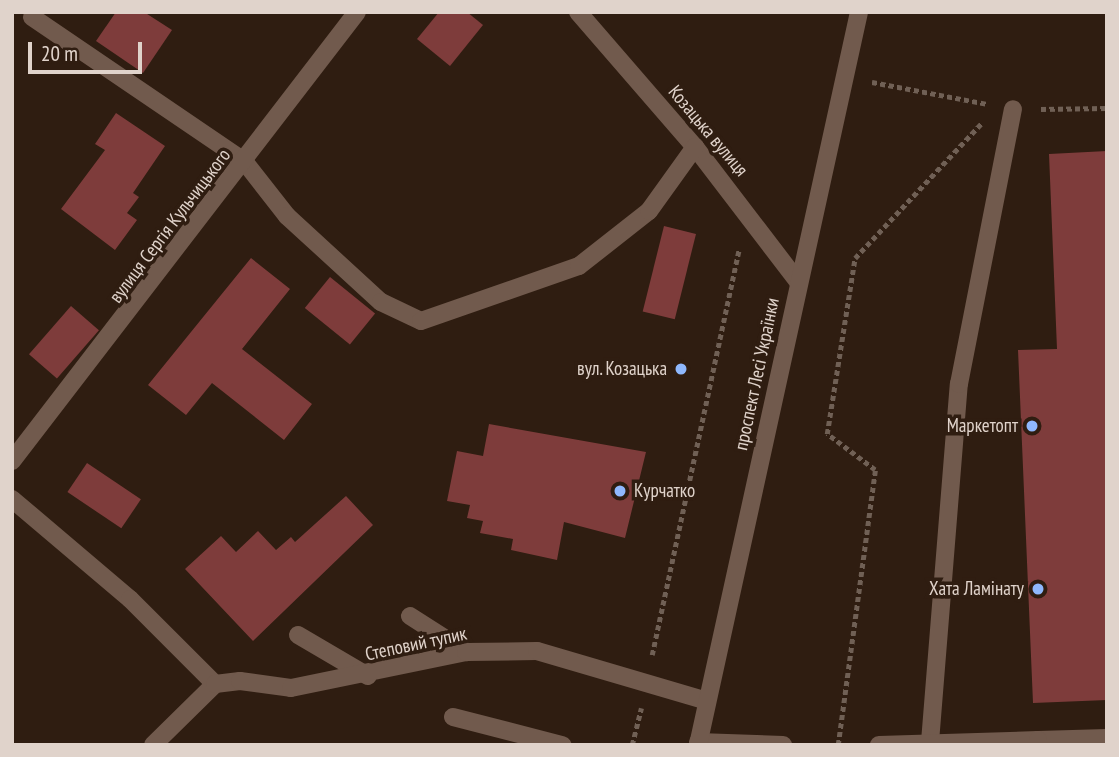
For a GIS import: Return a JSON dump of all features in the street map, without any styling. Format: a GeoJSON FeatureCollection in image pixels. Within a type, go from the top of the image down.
{"type":"FeatureCollection","features":[{"type":"Feature","properties":{"kind":"street","name":"вулиця Сергія Кульчицького"},"geometry":{"type":"LineString","coordinates":[[12,461],[357,12]]}},
{"type":"Feature","properties":{"kind":"street","name":"Козацька вулиця"},"geometry":{"type":"LineString","coordinates":[[578,12],[695,147],[799,283]]}},
{"type":"Feature","properties":{"kind":"street","name":"проспект Лесі Українки"},"geometry":{"type":"LineString","coordinates":[[698,743],[859,12]]}},
{"type":"Feature","properties":{"kind":"street"},"geometry":{"type":"LineString","coordinates":[[32,17],[244,161],[287,216],[372,293],[421,321],[579,267],[649,211],[695,147]]}},
{"type":"Feature","properties":{"kind":"street"},"geometry":{"type":"LineString","coordinates":[[930,742],[959,384],[1013,109]]}},
{"type":"Feature","properties":{"kind":"street"},"geometry":{"type":"LineString","coordinates":[[12,499],[130,599],[215,684],[153,745]]}},
{"type":"Feature","properties":{"kind":"street"},"geometry":{"type":"LineString","coordinates":[[410,616],[466,652]]}},
{"type":"Feature","properties":{"kind":"street"},"geometry":{"type":"LineString","coordinates":[[298,635],[368,676]]}},
{"type":"Feature","properties":{"kind":"street","name":"Степовий тупик"},"geometry":{"type":"LineString","coordinates":[[215,684],[240,681],[291,688],[368,676],[466,652],[537,651],[707,701]]}},
{"type":"Feature","properties":{"kind":"street"},"geometry":{"type":"LineString","coordinates":[[453,717],[562,745]]}},
{"type":"Feature","properties":{"kind":"street"},"geometry":{"type":"LineString","coordinates":[[879,745],[1107,738]]}},
{"type":"Feature","properties":{"kind":"street"},"geometry":{"type":"LineString","coordinates":[[698,743],[783,745]]}},
{"type":"Feature","properties":{"kind":"path"},"geometry":{"type":"LineString","coordinates":[[838,745],[875,470],[827,434],[855,258],[998,106],[845,77]]}},
{"type":"Feature","properties":{"kind":"path"},"geometry":{"type":"LineString","coordinates":[[1013,109],[1107,108]]}},
{"type":"Feature","properties":{"kind":"path"},"geometry":{"type":"LineString","coordinates":[[632,745],[747,212]]}},
{"type":"Feature","properties":{"kind":"building"},"geometry":{"type":"Polygon","coordinates":[[[116,12],[144,12],[172,30],[143,73],[96,41],[116,12]]]}},
{"type":"Feature","properties":{"kind":"building"},"geometry":{"type":"Polygon","coordinates":[[[439,12],[467,12],[483,25],[450,66],[417,39],[439,12]]]}},
{"type":"Feature","properties":{"kind":"building"},"geometry":{"type":"Polygon","coordinates":[[[116,113],[165,146],[133,193],[139,197],[127,213],[137,220],[115,250],[61,209],[105,150],[95,144],[116,113]]]}},
{"type":"Feature","properties":{"kind":"building"},"geometry":{"type":"Polygon","coordinates":[[[1107,151],[1107,700],[1033,703],[1018,350],[1057,349],[1049,154],[1107,151]]]}},
{"type":"Feature","properties":{"kind":"building"},"geometry":{"type":"Polygon","coordinates":[[[664,226],[696,234],[675,319],[643,311],[664,226]]]}},
{"type":"Feature","properties":{"kind":"building"},"geometry":{"type":"Polygon","coordinates":[[[251,258],[290,289],[242,349],[312,404],[284,440],[212,383],[186,415],[148,385],[251,258]]]}},
{"type":"Feature","properties":{"kind":"building"},"geometry":{"type":"Polygon","coordinates":[[[330,277],[375,314],[350,345],[305,308],[330,277]]]}},
{"type":"Feature","properties":{"kind":"building"},"geometry":{"type":"Polygon","coordinates":[[[71,306],[99,330],[57,379],[29,354],[71,306]]]}},
{"type":"Feature","properties":{"kind":"building"},"geometry":{"type":"Polygon","coordinates":[[[489,424],[646,452],[625,538],[564,522],[557,560],[511,550],[513,539],[480,533],[483,521],[467,518],[470,505],[447,501],[457,451],[483,456],[489,424]]]}},
{"type":"Feature","properties":{"kind":"building"},"geometry":{"type":"Polygon","coordinates":[[[87,463],[141,499],[121,528],[67,492],[87,463]]]}},
{"type":"Feature","properties":{"kind":"building"},"geometry":{"type":"Polygon","coordinates":[[[346,496],[373,525],[253,641],[185,569],[221,536],[236,552],[258,531],[276,550],[291,537],[295,542],[346,496]]]}},
{"type":"Feature","properties":{"kind":"place","name":"вул. Козацька"},"geometry":{"type":"Point","coordinates":[681,369]}},
{"type":"Feature","properties":{"kind":"place","name":"Маркетопт"},"geometry":{"type":"Point","coordinates":[1032,426]}},
{"type":"Feature","properties":{"kind":"place","name":"Курчатко"},"geometry":{"type":"Point","coordinates":[620,491]}},
{"type":"Feature","properties":{"kind":"place","name":"Хата Ламінату"},"geometry":{"type":"Point","coordinates":[1038,589]}}]}
